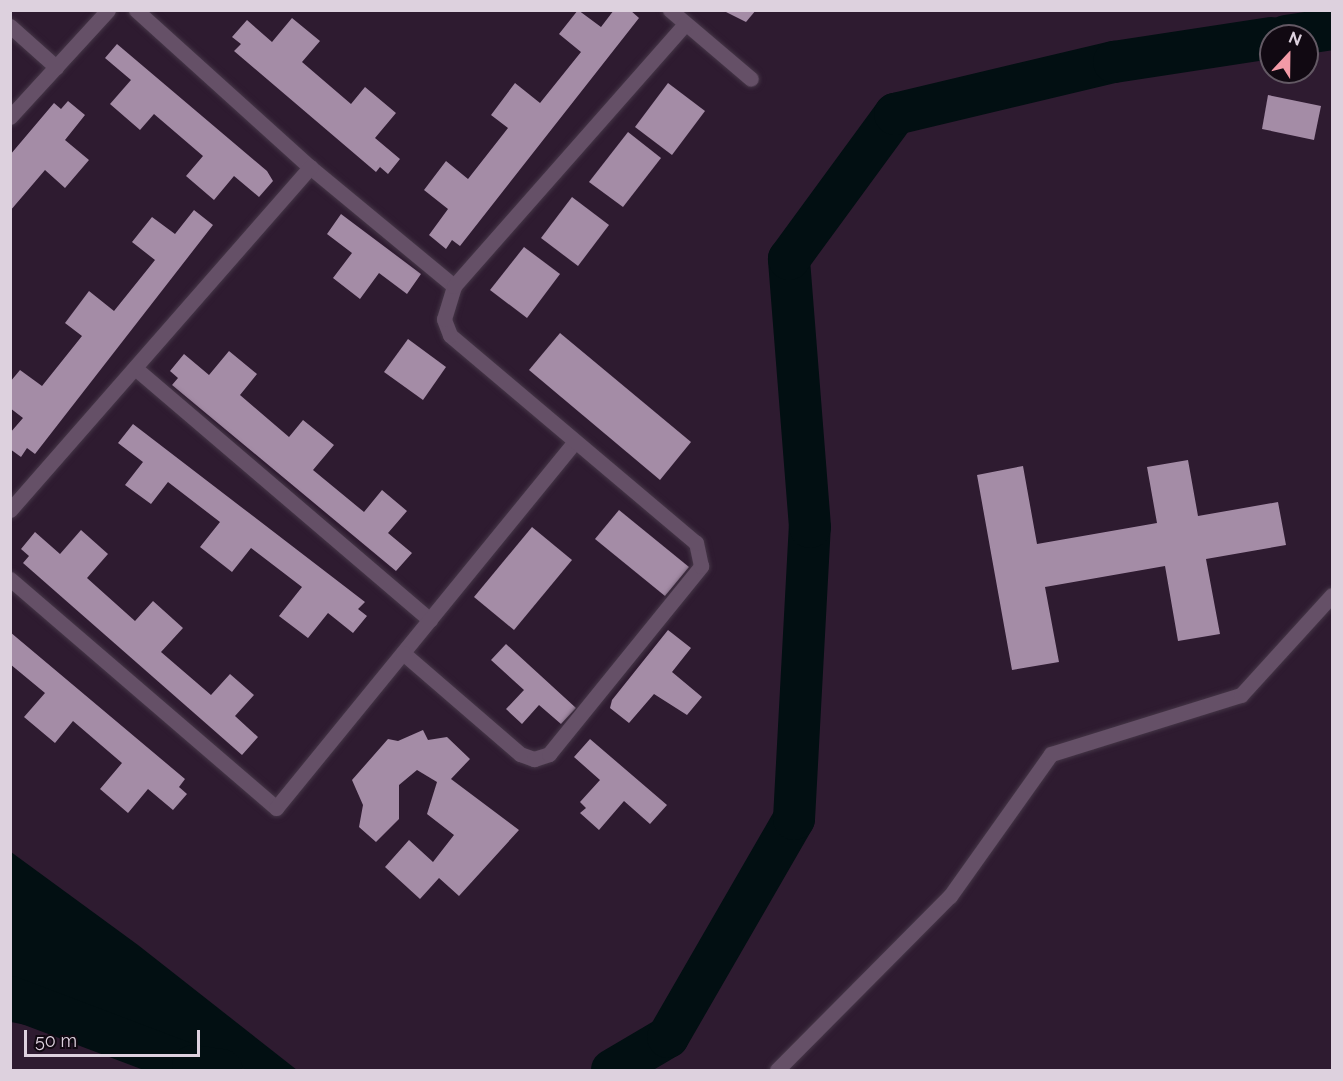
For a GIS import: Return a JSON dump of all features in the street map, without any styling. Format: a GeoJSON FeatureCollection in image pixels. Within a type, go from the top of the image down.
{"type":"FeatureCollection","features":[{"type":"Feature","properties":{"kind":"street"},"geometry":{"type":"LineString","coordinates":[[10,117],[108,10]]}},
{"type":"Feature","properties":{"kind":"street"},"geometry":{"type":"LineString","coordinates":[[136,10],[310,167],[454,286]]}},
{"type":"Feature","properties":{"kind":"street"},"geometry":{"type":"LineString","coordinates":[[670,10],[750,79]]}},
{"type":"Feature","properties":{"kind":"street"},"geometry":{"type":"LineString","coordinates":[[403,653],[520,754],[534,759],[549,754],[701,566],[696,543],[450,335],[444,319],[454,286],[685,24]]}},
{"type":"Feature","properties":{"kind":"street"},"geometry":{"type":"LineString","coordinates":[[10,26],[56,67]]}},
{"type":"Feature","properties":{"kind":"street"},"geometry":{"type":"LineString","coordinates":[[10,510],[310,167]]}},
{"type":"Feature","properties":{"kind":"street"},"geometry":{"type":"LineString","coordinates":[[135,368],[430,620]]}},
{"type":"Feature","properties":{"kind":"street"},"geometry":{"type":"LineString","coordinates":[[10,579],[276,808],[575,441]]}},
{"type":"Feature","properties":{"kind":"street"},"geometry":{"type":"LineString","coordinates":[[777,1071],[950,896],[1051,754],[1241,695],[1332,595]]}},
{"type":"Feature","properties":{"kind":"shaded area"},"geometry":{"type":"Polygon","coordinates":[[[11,852],[138,945],[297,1070],[249,1070],[11,1022],[11,852]]]}},
{"type":"Feature","properties":{"kind":"building"},"geometry":{"type":"Polygon","coordinates":[[[578,10],[601,27],[614,10],[630,10],[639,18],[460,246],[452,240],[446,249],[429,235],[448,209],[424,190],[446,161],[468,179],[508,128],[491,115],[515,83],[540,103],[581,52],[559,34],[578,10]]]}},
{"type":"Feature","properties":{"kind":"building"},"geometry":{"type":"Polygon","coordinates":[[[722,10],[756,10],[746,22],[722,10]]]}},
{"type":"Feature","properties":{"kind":"building"},"geometry":{"type":"Polygon","coordinates":[[[292,18],[320,41],[302,62],[351,104],[365,87],[396,113],[375,138],[400,159],[388,174],[380,167],[376,172],[234,51],[241,44],[232,37],[247,20],[272,42],[292,18]]]}},
{"type":"Feature","properties":{"kind":"building"},"geometry":{"type":"Polygon","coordinates":[[[117,44],[267,171],[273,181],[259,197],[234,176],[214,200],[186,176],[203,156],[154,114],[140,130],[110,104],[131,80],[105,58],[117,44]]]}},
{"type":"Feature","properties":{"kind":"building"},"geometry":{"type":"Polygon","coordinates":[[[668,83],[705,111],[672,155],[635,127],[668,83]]]}},
{"type":"Feature","properties":{"kind":"building"},"geometry":{"type":"Polygon","coordinates":[[[1268,95],[1321,106],[1314,140],[1262,129],[1268,95]]]}},
{"type":"Feature","properties":{"kind":"building"},"geometry":{"type":"Polygon","coordinates":[[[68,101],[85,115],[65,140],[89,160],[65,188],[45,170],[10,211],[10,155],[54,103],[61,109],[68,101]]]}},
{"type":"Feature","properties":{"kind":"building"},"geometry":{"type":"Polygon","coordinates":[[[628,132],[661,158],[623,207],[589,182],[628,132]]]}},
{"type":"Feature","properties":{"kind":"building"},"geometry":{"type":"Polygon","coordinates":[[[572,197],[609,225],[578,266],[541,238],[572,197]]]}},
{"type":"Feature","properties":{"kind":"building"},"geometry":{"type":"Polygon","coordinates":[[[194,210],[213,225],[35,454],[27,448],[21,457],[10,449],[10,433],[23,418],[10,408],[10,382],[20,370],[42,386],[82,336],[65,323],[89,291],[114,311],[155,260],[132,242],[152,217],[175,234],[194,210]]]}},
{"type":"Feature","properties":{"kind":"building"},"geometry":{"type":"Polygon","coordinates":[[[341,214],[421,274],[407,294],[379,273],[360,299],[333,278],[352,253],[327,234],[341,214]]]}},
{"type":"Feature","properties":{"kind":"building"},"geometry":{"type":"Polygon","coordinates":[[[524,247],[560,274],[527,318],[490,290],[524,247]]]}},
{"type":"Feature","properties":{"kind":"building"},"geometry":{"type":"Polygon","coordinates":[[[560,333],[691,442],[660,480],[529,370],[560,333]]]}},
{"type":"Feature","properties":{"kind":"building"},"geometry":{"type":"Polygon","coordinates":[[[408,339],[446,367],[423,400],[384,372],[408,339]]]}},
{"type":"Feature","properties":{"kind":"building"},"geometry":{"type":"Polygon","coordinates":[[[229,351],[257,374],[240,395],[289,437],[303,420],[334,445],[313,470],[364,512],[382,490],[407,511],[388,533],[412,553],[396,571],[172,385],[178,378],[170,371],[184,354],[209,375],[229,351]]]}},
{"type":"Feature","properties":{"kind":"building"},"geometry":{"type":"Polygon","coordinates":[[[133,424],[365,602],[358,609],[367,616],[353,633],[328,613],[308,638],[279,616],[302,587],[251,548],[232,572],[200,547],[220,522],[168,482],[151,504],[125,485],[143,462],[118,443],[133,424]]]}},
{"type":"Feature","properties":{"kind":"building"},"geometry":{"type":"Polygon","coordinates":[[[1188,460],[1198,516],[1278,502],[1286,545],[1206,559],[1220,634],[1178,641],[1165,566],[1045,587],[1059,662],[1012,670],[977,475],[1023,466],[1037,544],[1157,523],[1147,467],[1188,460]]]}},
{"type":"Feature","properties":{"kind":"building"},"geometry":{"type":"Polygon","coordinates":[[[619,510],[689,567],[665,596],[595,539],[619,510]]]}},
{"type":"Feature","properties":{"kind":"building"},"geometry":{"type":"Polygon","coordinates":[[[532,527],[572,560],[514,630],[474,597],[532,527]]]}},
{"type":"Feature","properties":{"kind":"building"},"geometry":{"type":"Polygon","coordinates":[[[81,530],[108,554],[87,578],[135,621],[153,601],[183,628],[161,652],[211,695],[230,674],[254,695],[235,716],[258,737],[242,755],[23,563],[29,556],[21,549],[35,532],[60,554],[81,530]]]}},
{"type":"Feature","properties":{"kind":"building"},"geometry":{"type":"Polygon","coordinates":[[[668,630],[691,648],[672,672],[702,697],[687,715],[654,694],[629,723],[610,708],[612,700],[668,630]]]}},
{"type":"Feature","properties":{"kind":"building"},"geometry":{"type":"Polygon","coordinates":[[[10,632],[185,779],[179,787],[187,794],[173,810],[148,789],[128,813],[100,789],[122,763],[73,721],[55,743],[24,717],[45,693],[10,664],[10,632]]]}},
{"type":"Feature","properties":{"kind":"building"},"geometry":{"type":"Polygon","coordinates":[[[506,644],[576,708],[561,724],[539,705],[522,724],[506,709],[524,690],[491,660],[506,644]]]}},
{"type":"Feature","properties":{"kind":"building"},"geometry":{"type":"Polygon","coordinates":[[[423,730],[428,740],[447,737],[470,759],[451,779],[519,830],[459,896],[439,878],[420,899],[385,867],[409,840],[433,862],[454,835],[427,814],[437,782],[417,770],[399,785],[399,819],[376,842],[359,827],[363,805],[352,780],[388,739],[398,741],[423,730]]]}},
{"type":"Feature","properties":{"kind":"building"},"geometry":{"type":"Polygon","coordinates":[[[590,739],[667,805],[650,824],[624,801],[599,830],[580,813],[586,808],[580,802],[600,780],[574,757],[590,739]]]}},
{"type":"Feature","properties":{"kind":"waterway"},"geometry":{"type":"LineString","coordinates":[[1319,31],[1332,29]]}},
{"type":"Feature","properties":{"kind":"waterway"},"geometry":{"type":"LineString","coordinates":[[612,1070],[668,1037],[794,819],[810,527],[789,259],[895,114],[1114,62],[1259,40]]}},
{"type":"Feature","properties":{"kind":"waterway"},"geometry":{"type":"LineString","coordinates":[[10,997],[193,1066],[222,1070]]}}]}
